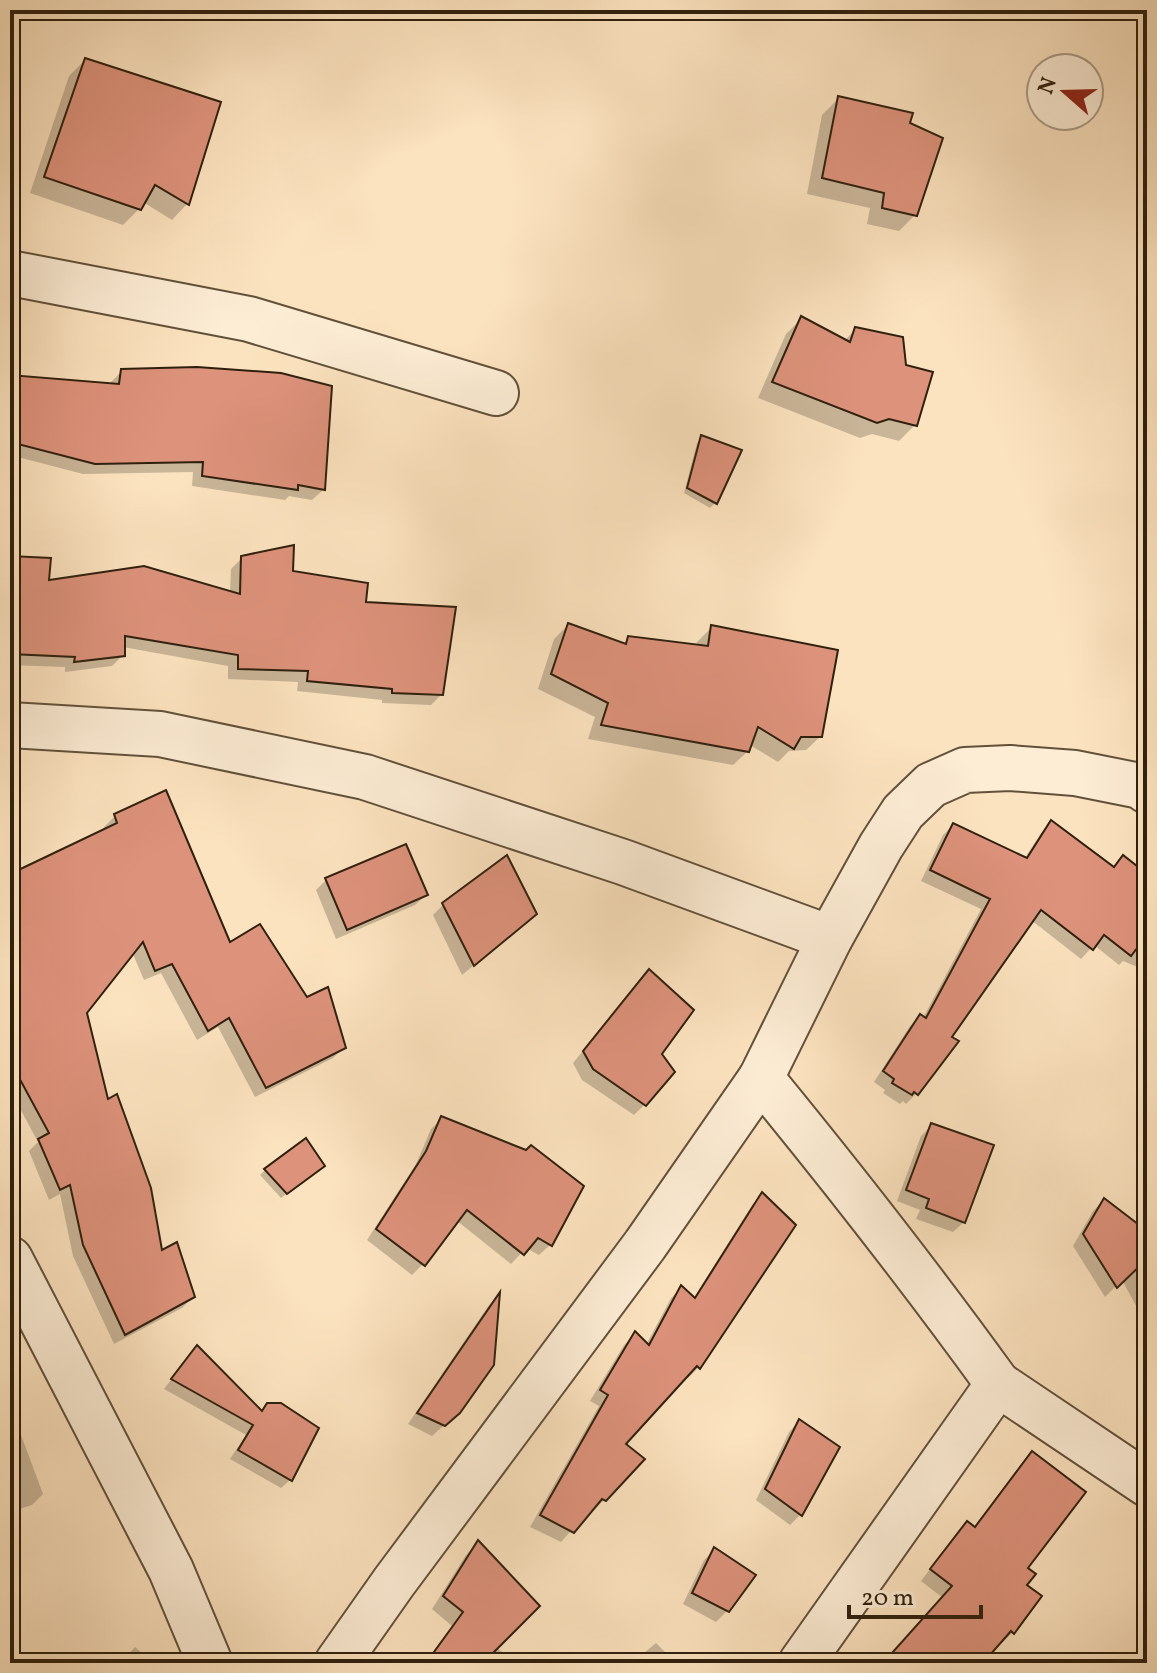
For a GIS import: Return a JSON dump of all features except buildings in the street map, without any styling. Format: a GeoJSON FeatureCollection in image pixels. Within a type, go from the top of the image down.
{"type":"FeatureCollection","features":[{"type":"Feature","properties":{"kind":"street"},"geometry":{"type":"LineString","coordinates":[[10,273],[249,319],[496,393]]}},
{"type":"Feature","properties":{"kind":"street"},"geometry":{"type":"LineString","coordinates":[[10,725],[160,734],[365,777],[623,862],[830,938]]}},
{"type":"Feature","properties":{"kind":"street"},"geometry":{"type":"LineString","coordinates":[[337,1663],[645,1245],[761,1078],[830,938],[903,812],[931,785],[965,770],[1010,768],[1075,773],[1140,786],[1147,791]]}},
{"type":"Feature","properties":{"kind":"street"},"geometry":{"type":"LineString","coordinates":[[761,1078],[941,1305],[998,1384],[1147,1484]]}},
{"type":"Feature","properties":{"kind":"street"},"geometry":{"type":"LineString","coordinates":[[10,1259],[171,1570],[210,1663]]}},
{"type":"Feature","properties":{"kind":"street"},"geometry":{"type":"LineString","coordinates":[[801,1663],[998,1384]]}}]}
